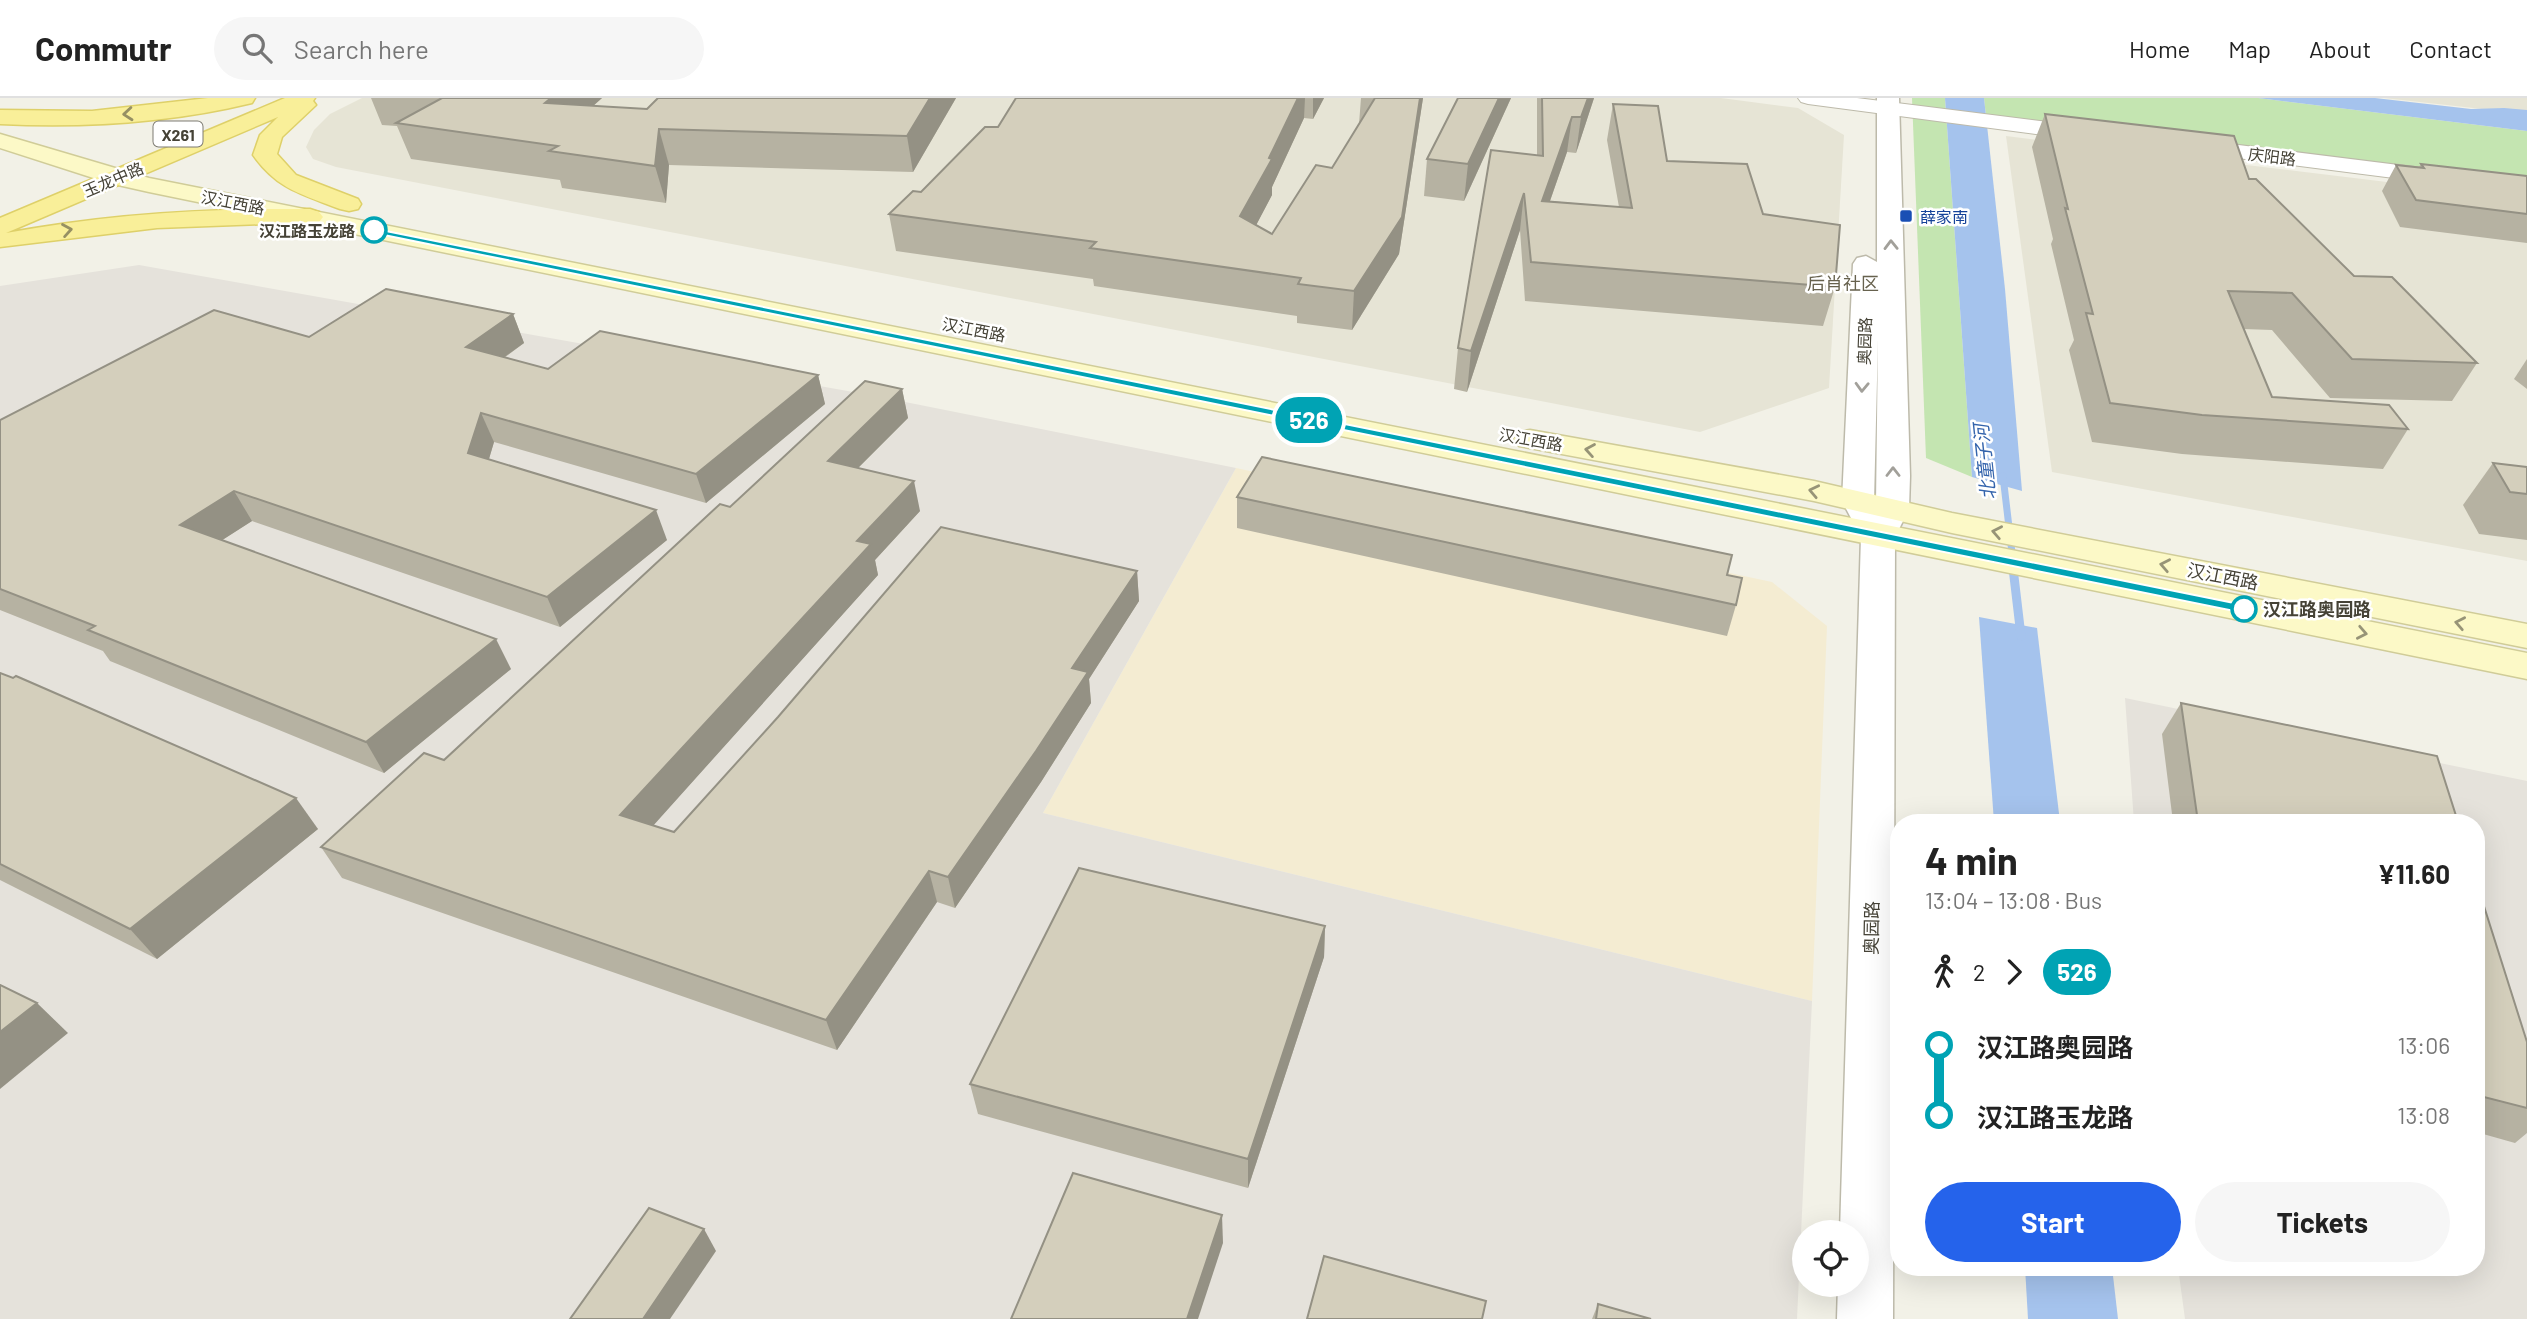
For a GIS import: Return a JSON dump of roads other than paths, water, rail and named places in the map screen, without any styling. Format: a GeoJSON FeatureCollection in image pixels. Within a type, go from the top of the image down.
{"type":"FeatureCollection","features":[{"type":"Feature","properties":{"kind":"main road"},"geometry":{"type":"LineString","coordinates":[[0,118],[87,118],[199,107],[244,98]]}},
{"type":"Feature","properties":{"kind":"main road","name":"玉龙中路"},"geometry":{"type":"LineString","coordinates":[[0,227],[111,168],[264,98]]}},
{"type":"Feature","properties":{"kind":"main road","name":"玉龙中路"},"geometry":{"type":"LineString","coordinates":[[151,163],[304,98]]}},
{"type":"Feature","properties":{"kind":"main road"},"geometry":{"type":"LineString","coordinates":[[315,98],[271,135],[265,155],[288,180],[349,204]]}},
{"type":"Feature","properties":{"kind":"main road","name":"汉江西路"},"geometry":{"type":"LineString","coordinates":[[0,118],[111,168],[151,163],[1450,424],[1876,516],[1952,537],[2048,556],[2527,636]]}},
{"type":"Feature","properties":{"kind":"main road","name":"汉江西路"},"geometry":{"type":"LineString","coordinates":[[0,141],[310,217],[1876,516]]}},
{"type":"Feature","properties":{"kind":"main road","name":"玉龙中路"},"geometry":{"type":"LineString","coordinates":[[0,209],[111,168]]}},
{"type":"Feature","properties":{"kind":"main road"},"geometry":{"type":"LineString","coordinates":[[0,243],[121,222],[220,215],[310,217]]}},
{"type":"Feature","properties":{"kind":"main road","name":"汉江西路"},"geometry":{"type":"LineString","coordinates":[[2048,556],[2527,666]]}},
{"type":"Feature","properties":{"kind":"street"},"geometry":{"type":"LineString","coordinates":[[1808,98],[1880,103],[1939,115],[2105,136]]}},
{"type":"Feature","properties":{"kind":"street","name":"奥园路"},"geometry":{"type":"LineString","coordinates":[[1864,1319],[1880,103]]}},
{"type":"Feature","properties":{"kind":"street","name":"庆阳路"},"geometry":{"type":"LineString","coordinates":[[2172,144],[2527,188]]}},
{"type":"Feature","properties":{"kind":"water"},"geometry":{"type":"Polygon","coordinates":[[[1945,98],[1984,98],[2005,289],[2022,491],[1972,477],[1945,98]]]}},
{"type":"Feature","properties":{"kind":"water"},"geometry":{"type":"Polygon","coordinates":[[[2258,98],[2375,98],[2471,109],[2527,110],[2527,131],[2258,98]]]}},
{"type":"Feature","properties":{"kind":"water"},"geometry":{"type":"Polygon","coordinates":[[[1979,617],[2037,628],[2059,814],[1993,814],[1979,617]]]}},
{"type":"Feature","properties":{"kind":"water"},"geometry":{"type":"Polygon","coordinates":[[[2026,1276],[2113,1276],[2118,1319],[2028,1319],[2026,1276]]]}},
{"type":"Feature","properties":{"kind":"waterway","name":"北童子河"},"geometry":{"type":"LineString","coordinates":[[2003,476],[2014,570]]}},
{"type":"Feature","properties":{"kind":"waterway","name":"北童子河"},"geometry":{"type":"LineString","coordinates":[[2013,568],[2021,636]]}},
{"type":"Feature","properties":{"kind":"place","name":"薛家南"},"geometry":{"type":"Point","coordinates":[1906,216]}},
{"type":"Feature","properties":{"kind":"place","name":"汉江路玉龙路"},"geometry":{"type":"Point","coordinates":[374,230]}},
{"type":"Feature","properties":{"kind":"place","name":"汉江路奥园路"},"geometry":{"type":"Point","coordinates":[2244,609]}},
{"type":"Feature","properties":{"kind":"district","name":"后肖社区"},"geometry":{"type":"Point","coordinates":[1843,283]}}]}
